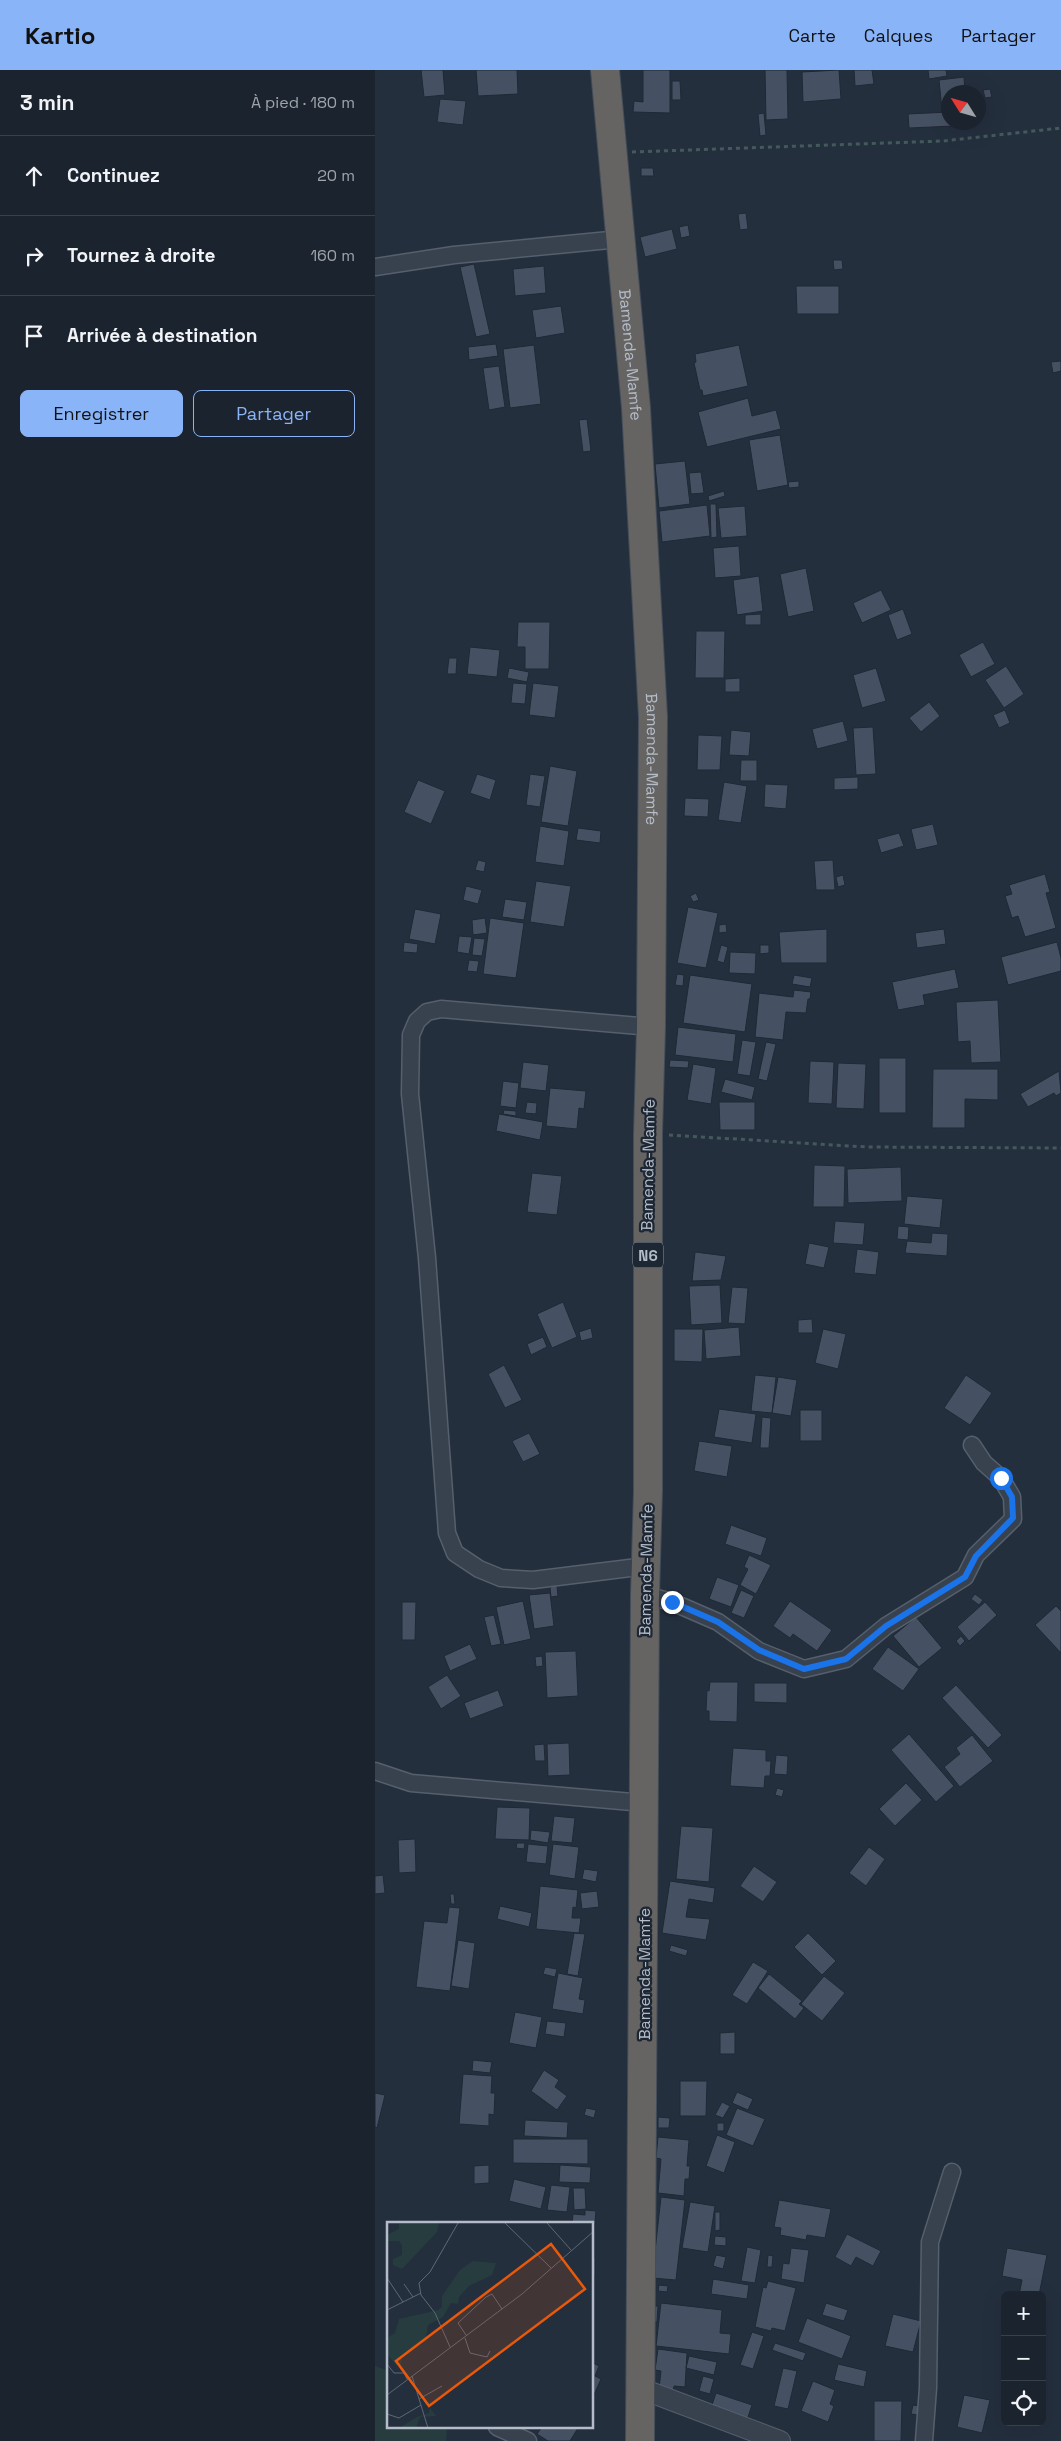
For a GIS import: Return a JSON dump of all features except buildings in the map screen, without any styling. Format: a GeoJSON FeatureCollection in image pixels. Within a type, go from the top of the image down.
{"type":"FeatureCollection","features":[{"type":"Feature","properties":{"kind":"highway","name":"Bamenda-Mamfe"},"geometry":{"type":"LineString","coordinates":[[605,70],[636,408],[653,717],[651,1027],[648,1134],[642,2389],[640,2441]]}},
{"type":"Feature","properties":{"kind":"street"},"geometry":{"type":"LineString","coordinates":[[375,267],[453,255],[620,239]]}},
{"type":"Feature","properties":{"kind":"street"},"geometry":{"type":"LineString","coordinates":[[646,1566],[533,1580],[501,1578],[479,1569],[455,1553],[447,1533],[427,1258],[410,1094],[411,1035],[417,1021],[427,1012],[441,1009],[651,1027]]}},
{"type":"Feature","properties":{"kind":"street"},"geometry":{"type":"LineString","coordinates":[[645,1595],[672,1602],[718,1622],[759,1650],[804,1669],[846,1659],[886,1626],[965,1577],[976,1556],[1013,1518],[1012,1497],[1001,1478],[983,1464],[972,1445]]}},
{"type":"Feature","properties":{"kind":"street"},"geometry":{"type":"LineString","coordinates":[[375,1771],[411,1783],[645,1803]]}},
{"type":"Feature","properties":{"kind":"street"},"geometry":{"type":"LineString","coordinates":[[924,2441],[928,2388],[929,2242],[952,2172]]}},
{"type":"Feature","properties":{"kind":"street"},"geometry":{"type":"LineString","coordinates":[[642,2389],[779,2441]]}},
{"type":"Feature","properties":{"kind":"street"},"geometry":{"type":"LineString","coordinates":[[499,2428],[527,2441]]}},
{"type":"Feature","properties":{"kind":"path"},"geometry":{"type":"LineString","coordinates":[[614,153],[943,141],[1061,128]]}},
{"type":"Feature","properties":{"kind":"path"},"geometry":{"type":"LineString","coordinates":[[648,1134],[867,1147],[1061,1148]]}},
{"type":"Feature","properties":{"kind":"green space"},"geometry":{"type":"Polygon","coordinates":[[[375,2366],[387,2370],[387,2428],[447,2428],[446,2441],[375,2441],[375,2366]]]}},
{"type":"Feature","properties":{"kind":"route"},"geometry":{"type":"LineString","coordinates":[[672,1602],[718,1622],[759,1650],[804,1669],[846,1659],[886,1626],[965,1577],[976,1556],[1013,1518],[1012,1497],[1001,1478]]}}]}
